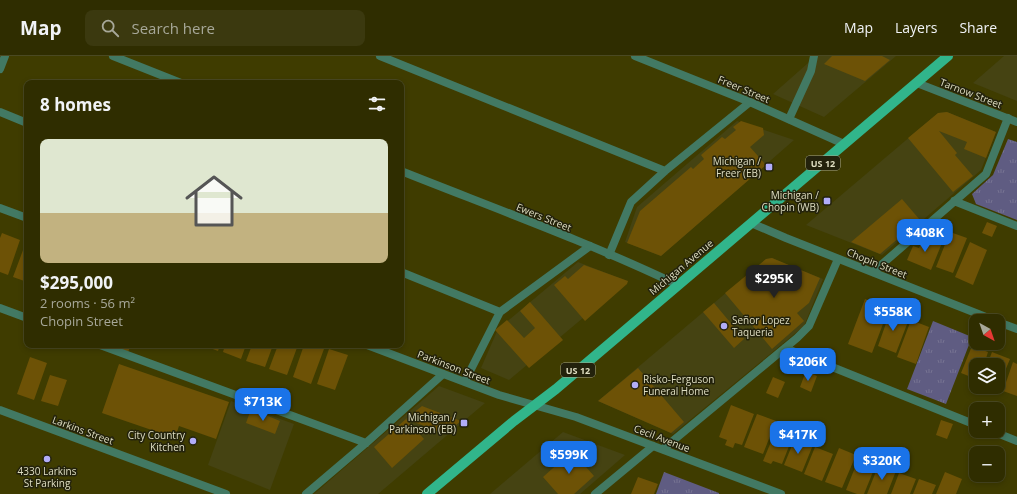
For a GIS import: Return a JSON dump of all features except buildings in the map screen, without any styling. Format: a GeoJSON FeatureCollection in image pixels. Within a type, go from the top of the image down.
{"type":"FeatureCollection","features":[{"type":"Feature","properties":{"kind":"main road","name":"Michigan Avenue"},"geometry":{"type":"LineString","coordinates":[[428,494],[514,420],[556,389],[948,56]]}},
{"type":"Feature","properties":{"kind":"street"},"geometry":{"type":"LineString","coordinates":[[0,69],[5,56]]}},
{"type":"Feature","properties":{"kind":"street"},"geometry":{"type":"LineString","coordinates":[[113,56],[173,80]]}},
{"type":"Feature","properties":{"kind":"street"},"geometry":{"type":"LineString","coordinates":[[380,56],[665,172]]}},
{"type":"Feature","properties":{"kind":"street","name":"Freer Street"},"geometry":{"type":"LineString","coordinates":[[635,56],[750,102],[844,144]]}},
{"type":"Feature","properties":{"kind":"street"},"geometry":{"type":"LineString","coordinates":[[789,119],[811,71],[814,56]]}},
{"type":"Feature","properties":{"kind":"street","name":"Tarnow Street"},"geometry":{"type":"LineString","coordinates":[[917,83],[1017,122]]}},
{"type":"Feature","properties":{"kind":"street"},"geometry":{"type":"LineString","coordinates":[[610,255],[631,202],[750,102]]}},
{"type":"Feature","properties":{"kind":"street"},"geometry":{"type":"LineString","coordinates":[[0,112],[24,122]]}},
{"type":"Feature","properties":{"kind":"street"},"geometry":{"type":"LineString","coordinates":[[873,272],[986,174],[1008,118]]}},
{"type":"Feature","properties":{"kind":"street","name":"Ewers Street"},"geometry":{"type":"LineString","coordinates":[[404,172],[590,246],[678,285]]}},
{"type":"Feature","properties":{"kind":"street"},"geometry":{"type":"LineString","coordinates":[[954,201],[1017,226]]}},
{"type":"Feature","properties":{"kind":"street"},"geometry":{"type":"LineString","coordinates":[[0,208],[24,217]]}},
{"type":"Feature","properties":{"kind":"street","name":"Chopin Street"},"geometry":{"type":"LineString","coordinates":[[751,223],[838,259],[979,314]]}},
{"type":"Feature","properties":{"kind":"street"},"geometry":{"type":"LineString","coordinates":[[465,381],[500,312],[590,246]]}},
{"type":"Feature","properties":{"kind":"street"},"geometry":{"type":"LineString","coordinates":[[663,449],[797,338],[809,326],[838,259]]}},
{"type":"Feature","properties":{"kind":"street"},"geometry":{"type":"LineString","coordinates":[[404,273],[500,312]]}},
{"type":"Feature","properties":{"kind":"street"},"geometry":{"type":"LineString","coordinates":[[0,308],[24,317]]}},
{"type":"Feature","properties":{"kind":"street","name":"Chopin Street"},"geometry":{"type":"LineString","coordinates":[[1005,325],[1017,330]]}},
{"type":"Feature","properties":{"kind":"street"},"geometry":{"type":"LineString","coordinates":[[108,348],[366,443]]}},
{"type":"Feature","properties":{"kind":"street","name":"Parkinson Street"},"geometry":{"type":"LineString","coordinates":[[375,348],[499,395],[535,405]]}},
{"type":"Feature","properties":{"kind":"street"},"geometry":{"type":"LineString","coordinates":[[785,348],[969,422]]}},
{"type":"Feature","properties":{"kind":"street"},"geometry":{"type":"LineString","coordinates":[[306,494],[443,374]]}},
{"type":"Feature","properties":{"kind":"street","name":"Cecil Avenue"},"geometry":{"type":"LineString","coordinates":[[535,405],[576,417],[780,494]]}},
{"type":"Feature","properties":{"kind":"street","name":"Larkins Street"},"geometry":{"type":"LineString","coordinates":[[0,410],[226,494]]}},
{"type":"Feature","properties":{"kind":"street"},"geometry":{"type":"LineString","coordinates":[[1005,436],[1017,441]]}},
{"type":"Feature","properties":{"kind":"street"},"geometry":{"type":"LineString","coordinates":[[595,494],[653,446]]}},
{"type":"Feature","properties":{"kind":"shaded area"},"geometry":{"type":"Polygon","coordinates":[[[816,56],[896,56],[824,117],[773,94],[816,56]]]}},
{"type":"Feature","properties":{"kind":"shaded area"},"geometry":{"type":"Polygon","coordinates":[[[1004,56],[1017,56],[1017,101],[973,83],[1004,56]]]}},
{"type":"Feature","properties":{"kind":"shaded area"},"geometry":{"type":"Polygon","coordinates":[[[947,112],[996,132],[981,170],[882,255],[806,225],[938,113],[947,112]]]}},
{"type":"Feature","properties":{"kind":"shaded area"},"geometry":{"type":"Polygon","coordinates":[[[737,121],[794,140],[661,256],[625,242],[637,207],[737,121]]]}},
{"type":"Feature","properties":{"kind":"shaded area"},"geometry":{"type":"Polygon","coordinates":[[[772,258],[823,279],[804,326],[673,434],[598,401],[766,259],[772,258]]]}},
{"type":"Feature","properties":{"kind":"shaded area"},"geometry":{"type":"Polygon","coordinates":[[[578,262],[627,281],[509,380],[481,368],[498,329],[578,262]]]}},
{"type":"Feature","properties":{"kind":"shaded area"},"geometry":{"type":"Polygon","coordinates":[[[439,386],[485,403],[378,494],[314,494],[439,386]]]}},
{"type":"Feature","properties":{"kind":"shaded area"},"geometry":{"type":"Polygon","coordinates":[[[231,401],[294,424],[270,490],[208,465],[231,401]]]}},
{"type":"Feature","properties":{"kind":"shaded area"},"geometry":{"type":"Polygon","coordinates":[[[563,432],[625,455],[580,494],[490,494],[563,432]]]}},
{"type":"Feature","properties":{"kind":"green space"},"geometry":{"type":"Polygon","coordinates":[[[1008,139],[1017,142],[1017,220],[976,204],[972,194],[993,175],[1008,139]]]}},
{"type":"Feature","properties":{"kind":"green space"},"geometry":{"type":"Polygon","coordinates":[[[933,321],[969,336],[969,345],[946,404],[907,389],[933,321]]]}},
{"type":"Feature","properties":{"kind":"green space"},"geometry":{"type":"Polygon","coordinates":[[[664,472],[719,493],[719,494],[656,494],[664,472]]]}},
{"type":"Feature","properties":{"kind":"place","name":"Michigan / Freer (EB)"},"geometry":{"type":"Point","coordinates":[769,167]}},
{"type":"Feature","properties":{"kind":"place","name":"Michigan / Chopin (WB)"},"geometry":{"type":"Point","coordinates":[827,201]}},
{"type":"Feature","properties":{"kind":"place","name":"Señor Lopez Taqueria"},"geometry":{"type":"Point","coordinates":[724,326]}},
{"type":"Feature","properties":{"kind":"place","name":"Risko-Ferguson Funeral Home"},"geometry":{"type":"Point","coordinates":[635,385]}},
{"type":"Feature","properties":{"kind":"place","name":"Michigan / Parkinson (EB)"},"geometry":{"type":"Point","coordinates":[464,423]}},
{"type":"Feature","properties":{"kind":"place","name":"City Country Kitchen"},"geometry":{"type":"Point","coordinates":[193,441]}},
{"type":"Feature","properties":{"kind":"place","name":"4330 Larkins St Parking"},"geometry":{"type":"Point","coordinates":[47,459]}}]}
